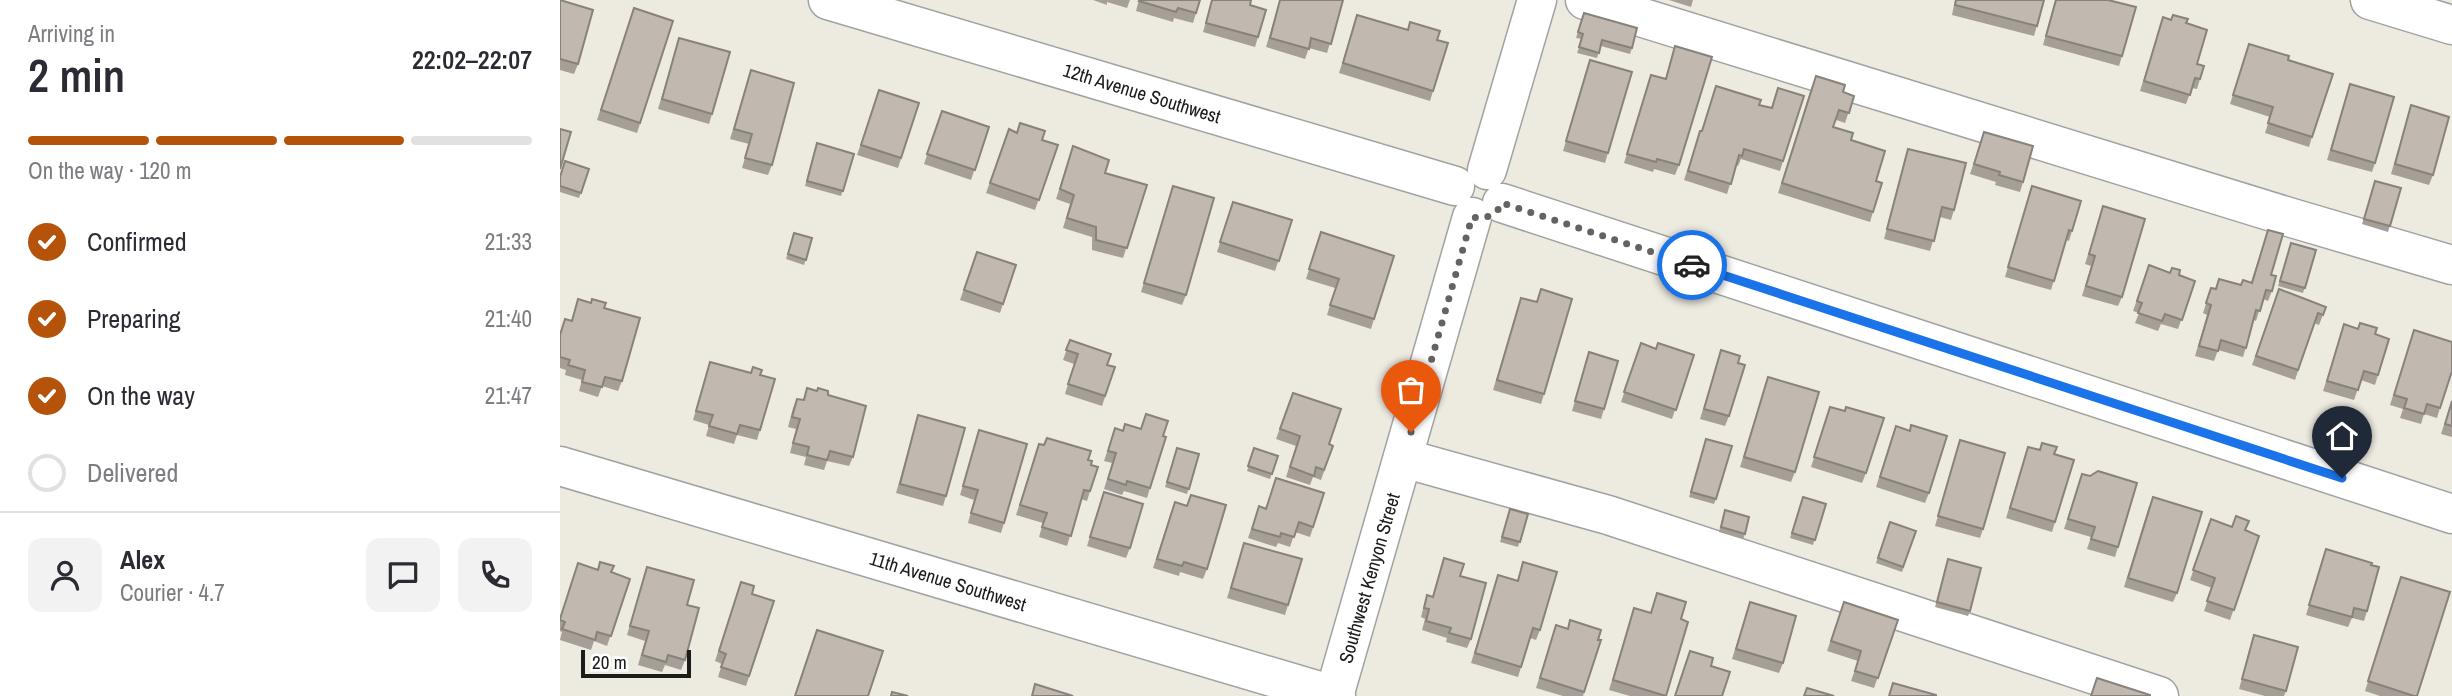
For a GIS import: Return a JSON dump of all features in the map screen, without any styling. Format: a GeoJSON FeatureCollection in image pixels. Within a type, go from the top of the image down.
{"type":"FeatureCollection","features":[{"type":"Feature","properties":{"kind":"street","name":"12th Avenue Southwest"},"geometry":{"type":"LineString","coordinates":[[828,0],[1479,194],[2452,514]]}},
{"type":"Feature","properties":{"kind":"street","name":"Southwest Kenyon Street"},"geometry":{"type":"LineString","coordinates":[[1335,696],[1537,0]]}},
{"type":"Feature","properties":{"kind":"street"},"geometry":{"type":"LineString","coordinates":[[1586,0],[2452,265]]}},
{"type":"Feature","properties":{"kind":"street"},"geometry":{"type":"LineString","coordinates":[[2370,0],[2452,25]]}},
{"type":"Feature","properties":{"kind":"street"},"geometry":{"type":"LineString","coordinates":[[1403,458],[1608,515],[2159,696]]}},
{"type":"Feature","properties":{"kind":"street","name":"11th Avenue Southwest"},"geometry":{"type":"LineString","coordinates":[[560,466],[1335,696]]}},
{"type":"Feature","properties":{"kind":"building"},"geometry":{"type":"Polygon","coordinates":[[[560,0],[593,10],[578,64],[560,59],[560,0]]]}},
{"type":"Feature","properties":{"kind":"building"},"geometry":{"type":"Polygon","coordinates":[[[1140,0],[1200,0],[1196,13],[1178,8],[1176,12],[1140,0]]]}},
{"type":"Feature","properties":{"kind":"building"},"geometry":{"type":"Polygon","coordinates":[[[1212,0],[1251,0],[1250,5],[1266,10],[1258,37],[1206,23],[1212,0]]]}},
{"type":"Feature","properties":{"kind":"building"},"geometry":{"type":"Polygon","coordinates":[[[1280,0],[1343,0],[1331,44],[1311,38],[1309,49],[1270,38],[1280,0]]]}},
{"type":"Feature","properties":{"kind":"building"},"geometry":{"type":"Polygon","coordinates":[[[1956,0],[2044,0],[2037,26],[1955,5],[1956,0]]]}},
{"type":"Feature","properties":{"kind":"building"},"geometry":{"type":"Polygon","coordinates":[[[2056,0],[2108,0],[2136,7],[2122,56],[2046,36],[2056,0]]]}},
{"type":"Feature","properties":{"kind":"building"},"geometry":{"type":"Polygon","coordinates":[[[634,8],[673,21],[640,123],[601,110],[634,8]]]}},
{"type":"Feature","properties":{"kind":"building"},"geometry":{"type":"Polygon","coordinates":[[[1584,13],[1637,28],[1632,48],[1602,40],[1599,53],[1579,47],[1583,34],[1578,32],[1584,13]]]}},
{"type":"Feature","properties":{"kind":"building"},"geometry":{"type":"Polygon","coordinates":[[[1357,15],[1408,30],[1410,22],[1440,31],[1437,40],[1448,43],[1433,91],[1343,63],[1357,15]]]}},
{"type":"Feature","properties":{"kind":"building"},"geometry":{"type":"Polygon","coordinates":[[[2173,15],[2188,19],[2186,23],[2207,30],[2197,64],[2204,66],[2200,79],[2195,78],[2190,95],[2144,81],[2163,17],[2171,20],[2173,15]]]}},
{"type":"Feature","properties":{"kind":"building"},"geometry":{"type":"Polygon","coordinates":[[[679,38],[730,52],[712,114],[662,99],[679,38]]]}},
{"type":"Feature","properties":{"kind":"building"},"geometry":{"type":"Polygon","coordinates":[[[2249,44],[2289,56],[2288,60],[2333,74],[2312,137],[2268,123],[2273,107],[2233,95],[2249,44]]]}},
{"type":"Feature","properties":{"kind":"building"},"geometry":{"type":"Polygon","coordinates":[[[1675,46],[1712,57],[1679,165],[1627,154],[1651,75],[1666,79],[1675,46]]]}},
{"type":"Feature","properties":{"kind":"building"},"geometry":{"type":"Polygon","coordinates":[[[1590,60],[1632,72],[1608,153],[1566,141],[1590,60]]]}},
{"type":"Feature","properties":{"kind":"building"},"geometry":{"type":"Polygon","coordinates":[[[751,70],[794,83],[772,165],[745,158],[752,134],[734,129],[751,70]]]}},
{"type":"Feature","properties":{"kind":"building"},"geometry":{"type":"Polygon","coordinates":[[[1816,76],[1845,85],[1843,92],[1854,96],[1849,113],[1839,110],[1833,127],[1853,133],[1851,140],[1885,151],[1876,181],[1882,183],[1873,212],[1782,183],[1816,76]]]}},
{"type":"Feature","properties":{"kind":"building"},"geometry":{"type":"Polygon","coordinates":[[[2350,84],[2394,97],[2375,163],[2331,150],[2350,84]]]}},
{"type":"Feature","properties":{"kind":"building"},"geometry":{"type":"Polygon","coordinates":[[[1716,86],[1761,100],[1759,105],[1772,108],[1778,88],[1804,96],[1783,161],[1744,149],[1742,156],[1739,155],[1731,184],[1688,171],[1716,86]]]}},
{"type":"Feature","properties":{"kind":"building"},"geometry":{"type":"Polygon","coordinates":[[[879,90],[919,103],[901,158],[861,145],[879,90]]]}},
{"type":"Feature","properties":{"kind":"building"},"geometry":{"type":"Polygon","coordinates":[[[2411,105],[2449,117],[2433,175],[2395,164],[2411,105]]]}},
{"type":"Feature","properties":{"kind":"building"},"geometry":{"type":"Polygon","coordinates":[[[942,111],[989,127],[975,170],[927,154],[942,111]]]}},
{"type":"Feature","properties":{"kind":"building"},"geometry":{"type":"Polygon","coordinates":[[[1020,123],[1045,131],[1042,140],[1058,145],[1039,200],[990,183],[1009,129],[1017,133],[1020,123]]]}},
{"type":"Feature","properties":{"kind":"building"},"geometry":{"type":"Polygon","coordinates":[[[560,129],[571,132],[560,169],[560,129]]]}},
{"type":"Feature","properties":{"kind":"building"},"geometry":{"type":"Polygon","coordinates":[[[1984,132],[2033,146],[2023,182],[1974,164],[1984,132]]]}},
{"type":"Feature","properties":{"kind":"building"},"geometry":{"type":"Polygon","coordinates":[[[817,143],[854,154],[843,191],[807,181],[817,143]]]}},
{"type":"Feature","properties":{"kind":"building"},"geometry":{"type":"Polygon","coordinates":[[[1073,146],[1109,160],[1105,173],[1147,185],[1127,248],[1096,240],[1096,227],[1067,218],[1074,195],[1060,189],[1073,146]]]}},
{"type":"Feature","properties":{"kind":"building"},"geometry":{"type":"Polygon","coordinates":[[[1908,149],[1966,163],[1954,210],[1942,207],[1934,241],[1887,229],[1908,149]]]}},
{"type":"Feature","properties":{"kind":"building"},"geometry":{"type":"Polygon","coordinates":[[[565,161],[589,169],[581,193],[560,186],[565,161]]]}},
{"type":"Feature","properties":{"kind":"building"},"geometry":{"type":"Polygon","coordinates":[[[2375,181],[2401,188],[2390,226],[2364,219],[2375,181]]]}},
{"type":"Feature","properties":{"kind":"building"},"geometry":{"type":"Polygon","coordinates":[[[1173,186],[1214,198],[1186,295],[1144,283],[1173,186]]]}},
{"type":"Feature","properties":{"kind":"building"},"geometry":{"type":"Polygon","coordinates":[[[2032,186],[2081,201],[2054,281],[2008,267],[2032,186]]]}},
{"type":"Feature","properties":{"kind":"building"},"geometry":{"type":"Polygon","coordinates":[[[1233,202],[1292,220],[1279,261],[1220,242],[1233,202]]]}},
{"type":"Feature","properties":{"kind":"building"},"geometry":{"type":"Polygon","coordinates":[[[2103,206],[2145,219],[2122,297],[2086,286],[2095,256],[2089,254],[2103,206]]]}},
{"type":"Feature","properties":{"kind":"building"},"geometry":{"type":"Polygon","coordinates":[[[2268,230],[2283,234],[2271,275],[2276,276],[2272,291],[2266,290],[2260,311],[2256,310],[2246,348],[2221,340],[2218,351],[2199,346],[2211,305],[2206,303],[2211,288],[2216,289],[2219,279],[2241,285],[2243,280],[2252,283],[2268,230]]]}},
{"type":"Feature","properties":{"kind":"building"},"geometry":{"type":"Polygon","coordinates":[[[1321,232],[1394,256],[1374,319],[1330,305],[1339,279],[1309,269],[1321,232]]]}},
{"type":"Feature","properties":{"kind":"building"},"geometry":{"type":"Polygon","coordinates":[[[794,233],[812,238],[806,260],[788,254],[794,233]]]}},
{"type":"Feature","properties":{"kind":"building"},"geometry":{"type":"Polygon","coordinates":[[[2291,243],[2316,250],[2305,288],[2280,281],[2291,243]]]}},
{"type":"Feature","properties":{"kind":"building"},"geometry":{"type":"Polygon","coordinates":[[[977,252],[1016,265],[1003,304],[964,290],[977,252]]]}},
{"type":"Feature","properties":{"kind":"building"},"geometry":{"type":"Polygon","coordinates":[[[2149,265],[2170,273],[2172,268],[2180,270],[2179,275],[2195,281],[2182,320],[2165,314],[2162,321],[2138,313],[2142,303],[2137,301],[2149,265]]]}},
{"type":"Feature","properties":{"kind":"building"},"geometry":{"type":"Polygon","coordinates":[[[1541,289],[1572,299],[1544,394],[1497,380],[1521,298],[1537,302],[1541,289]]]}},
{"type":"Feature","properties":{"kind":"building"},"geometry":{"type":"Polygon","coordinates":[[[2279,289],[2326,307],[2323,315],[2318,313],[2298,370],[2256,356],[2279,289]]]}},
{"type":"Feature","properties":{"kind":"building"},"geometry":{"type":"Polygon","coordinates":[[[578,299],[591,303],[592,299],[606,303],[604,308],[640,318],[622,381],[605,377],[602,387],[582,382],[585,370],[568,365],[570,360],[560,357],[560,335],[565,319],[572,321],[578,299]]]}},
{"type":"Feature","properties":{"kind":"building"},"geometry":{"type":"Polygon","coordinates":[[[2360,323],[2377,328],[2375,334],[2389,339],[2378,375],[2364,371],[2358,390],[2327,381],[2344,324],[2358,329],[2360,323]]]}},
{"type":"Feature","properties":{"kind":"building"},"geometry":{"type":"Polygon","coordinates":[[[2414,330],[2452,342],[2452,371],[2440,408],[2427,404],[2424,414],[2404,408],[2407,399],[2394,395],[2414,330]]]}},
{"type":"Feature","properties":{"kind":"building"},"geometry":{"type":"Polygon","coordinates":[[[1070,340],[1111,354],[1107,365],[1115,367],[1105,396],[1068,384],[1078,354],[1066,350],[1070,340]]]}},
{"type":"Feature","properties":{"kind":"building"},"geometry":{"type":"Polygon","coordinates":[[[1641,343],[1656,349],[1658,343],[1694,355],[1676,410],[1624,392],[1641,343]]]}},
{"type":"Feature","properties":{"kind":"building"},"geometry":{"type":"Polygon","coordinates":[[[1721,350],[1740,356],[1738,363],[1745,365],[1729,416],[1704,409],[1721,350]]]}},
{"type":"Feature","properties":{"kind":"building"},"geometry":{"type":"Polygon","coordinates":[[[1589,352],[1618,361],[1604,409],[1575,401],[1589,352]]]}},
{"type":"Feature","properties":{"kind":"building"},"geometry":{"type":"Polygon","coordinates":[[[710,362],[751,373],[753,367],[762,370],[760,375],[775,379],[760,430],[740,425],[737,434],[709,426],[713,415],[696,411],[710,362]]]}},
{"type":"Feature","properties":{"kind":"building"},"geometry":{"type":"Polygon","coordinates":[[[1768,377],[1819,392],[1795,472],[1744,457],[1768,377]]]}},
{"type":"Feature","properties":{"kind":"building"},"geometry":{"type":"Polygon","coordinates":[[[807,388],[828,391],[828,395],[866,406],[853,457],[830,451],[827,460],[807,455],[809,447],[793,443],[800,419],[792,417],[797,399],[804,400],[807,388]]]}},
{"type":"Feature","properties":{"kind":"building"},"geometry":{"type":"Polygon","coordinates":[[[1293,393],[1341,409],[1329,444],[1333,446],[1324,470],[1316,467],[1314,476],[1290,467],[1300,436],[1280,429],[1293,393]]]}},
{"type":"Feature","properties":{"kind":"building"},"geometry":{"type":"Polygon","coordinates":[[[2452,401],[2452,426],[2445,424],[2452,401]]]}},
{"type":"Feature","properties":{"kind":"building"},"geometry":{"type":"Polygon","coordinates":[[[1830,407],[1845,411],[1846,407],[1884,418],[1866,473],[1814,457],[1830,407]]]}},
{"type":"Feature","properties":{"kind":"building"},"geometry":{"type":"Polygon","coordinates":[[[1146,414],[1168,421],[1163,436],[1166,437],[1150,488],[1108,479],[1116,453],[1108,451],[1115,428],[1123,431],[1125,424],[1141,429],[1146,414]]]}},
{"type":"Feature","properties":{"kind":"building"},"geometry":{"type":"Polygon","coordinates":[[[918,415],[965,428],[946,496],[900,484],[918,415]]]}},
{"type":"Feature","properties":{"kind":"building"},"geometry":{"type":"Polygon","coordinates":[[[1911,425],[1947,436],[1929,493],[1880,477],[1896,426],[1910,431],[1911,425]]]}},
{"type":"Feature","properties":{"kind":"building"},"geometry":{"type":"Polygon","coordinates":[[[979,430],[1027,444],[1004,523],[971,513],[978,490],[963,486],[979,430]]]}},
{"type":"Feature","properties":{"kind":"building"},"geometry":{"type":"Polygon","coordinates":[[[1047,438],[1091,451],[1088,460],[1092,461],[1091,465],[1098,467],[1090,491],[1084,490],[1071,536],[1042,527],[1047,513],[1020,505],[1039,444],[1044,445],[1047,438]]]}},
{"type":"Feature","properties":{"kind":"building"},"geometry":{"type":"Polygon","coordinates":[[[1706,439],[1732,446],[1716,499],[1691,492],[1706,439]]]}},
{"type":"Feature","properties":{"kind":"building"},"geometry":{"type":"Polygon","coordinates":[[[1960,440],[2005,453],[1983,529],[1938,516],[1960,440]]]}},
{"type":"Feature","properties":{"kind":"building"},"geometry":{"type":"Polygon","coordinates":[[[2042,443],[2057,447],[2054,454],[2074,460],[2055,522],[2010,508],[2028,447],[2040,450],[2042,443]]]}},
{"type":"Feature","properties":{"kind":"building"},"geometry":{"type":"Polygon","coordinates":[[[1177,448],[1199,454],[1189,489],[1167,482],[1177,448]]]}},
{"type":"Feature","properties":{"kind":"building"},"geometry":{"type":"Polygon","coordinates":[[[1254,448],[1278,456],[1272,474],[1248,466],[1254,448]]]}},
{"type":"Feature","properties":{"kind":"building"},"geometry":{"type":"Polygon","coordinates":[[[2098,471],[2137,483],[2118,547],[2091,539],[2095,527],[2068,519],[2082,474],[2090,476],[2098,471]]]}},
{"type":"Feature","properties":{"kind":"building"},"geometry":{"type":"Polygon","coordinates":[[[1276,478],[1324,493],[1313,527],[1299,522],[1294,537],[1281,533],[1280,537],[1252,529],[1259,506],[1266,509],[1276,478]]]}},
{"type":"Feature","properties":{"kind":"building"},"geometry":{"type":"Polygon","coordinates":[[[1104,492],[1143,504],[1130,548],[1090,537],[1104,492]]]}},
{"type":"Feature","properties":{"kind":"building"},"geometry":{"type":"Polygon","coordinates":[[[1191,495],[1226,505],[1207,569],[1184,562],[1182,566],[1157,559],[1175,502],[1187,506],[1191,495]]]}},
{"type":"Feature","properties":{"kind":"building"},"geometry":{"type":"Polygon","coordinates":[[[1803,497],[1826,504],[1815,540],[1792,533],[1803,497]]]}},
{"type":"Feature","properties":{"kind":"building"},"geometry":{"type":"Polygon","coordinates":[[[2153,497],[2202,512],[2177,593],[2128,578],[2153,497]]]}},
{"type":"Feature","properties":{"kind":"building"},"geometry":{"type":"Polygon","coordinates":[[[1510,509],[1528,514],[1520,542],[1502,537],[1510,509]]]}},
{"type":"Feature","properties":{"kind":"building"},"geometry":{"type":"Polygon","coordinates":[[[1725,510],[1749,517],[1745,534],[1721,527],[1725,510]]]}},
{"type":"Feature","properties":{"kind":"building"},"geometry":{"type":"Polygon","coordinates":[[[2236,516],[2249,521],[2245,530],[2259,536],[2234,610],[2207,601],[2215,578],[2193,570],[2211,519],[2232,527],[2236,516]]]}},
{"type":"Feature","properties":{"kind":"building"},"geometry":{"type":"Polygon","coordinates":[[[1890,522],[1916,531],[1903,567],[1878,558],[1890,522]]]}},
{"type":"Feature","properties":{"kind":"building"},"geometry":{"type":"Polygon","coordinates":[[[1244,543],[1302,559],[1288,605],[1231,588],[1244,543]]]}},
{"type":"Feature","properties":{"kind":"building"},"geometry":{"type":"Polygon","coordinates":[[[2326,549],[2379,567],[2367,611],[2354,608],[2352,617],[2309,605],[2326,549]]]}},
{"type":"Feature","properties":{"kind":"building"},"geometry":{"type":"Polygon","coordinates":[[[1444,558],[1464,564],[1460,576],[1486,583],[1471,639],[1449,633],[1451,628],[1426,621],[1429,609],[1424,608],[1427,595],[1433,597],[1444,558]]]}},
{"type":"Feature","properties":{"kind":"building"},"geometry":{"type":"Polygon","coordinates":[[[1948,559],[1981,568],[1970,611],[1937,602],[1948,559]]]}},
{"type":"Feature","properties":{"kind":"building"},"geometry":{"type":"Polygon","coordinates":[[[600,562],[614,566],[611,572],[630,579],[611,636],[597,632],[595,640],[562,629],[565,622],[560,619],[578,563],[598,570],[600,562]]]}},
{"type":"Feature","properties":{"kind":"building"},"geometry":{"type":"Polygon","coordinates":[[[1523,562],[1557,572],[1540,630],[1533,628],[1521,667],[1475,653],[1498,575],[1518,581],[1523,562]]]}},
{"type":"Feature","properties":{"kind":"building"},"geometry":{"type":"Polygon","coordinates":[[[647,567],[694,580],[687,605],[699,608],[685,660],[668,655],[666,662],[642,655],[649,631],[630,626],[647,567]]]}},
{"type":"Feature","properties":{"kind":"building"},"geometry":{"type":"Polygon","coordinates":[[[2401,577],[2450,592],[2417,696],[2368,681],[2401,577]]]}},
{"type":"Feature","properties":{"kind":"building"},"geometry":{"type":"Polygon","coordinates":[[[741,582],[754,586],[752,594],[774,601],[749,676],[721,667],[726,654],[719,651],[741,582]]]}},
{"type":"Feature","properties":{"kind":"building"},"geometry":{"type":"Polygon","coordinates":[[[1657,593],[1686,602],[1681,619],[1688,622],[1666,696],[1613,680],[1634,608],[1651,613],[1657,593]]]}},
{"type":"Feature","properties":{"kind":"building"},"geometry":{"type":"Polygon","coordinates":[[[1750,602],[1796,616],[1783,663],[1736,649],[1750,602]]]}},
{"type":"Feature","properties":{"kind":"building"},"geometry":{"type":"Polygon","coordinates":[[[1844,602],[1898,620],[1878,678],[1855,671],[1861,651],[1831,641],[1844,602]]]}},
{"type":"Feature","properties":{"kind":"building"},"geometry":{"type":"Polygon","coordinates":[[[1570,620],[1601,630],[1598,640],[1601,640],[1584,692],[1540,678],[1556,625],[1568,629],[1570,620]]]}},
{"type":"Feature","properties":{"kind":"building"},"geometry":{"type":"Polygon","coordinates":[[[817,630],[883,651],[868,696],[795,696],[817,630]]]}},
{"type":"Feature","properties":{"kind":"building"},"geometry":{"type":"Polygon","coordinates":[[[2254,635],[2298,647],[2286,691],[2242,679],[2254,635]]]}},
{"type":"Feature","properties":{"kind":"building"},"geometry":{"type":"Polygon","coordinates":[[[1690,651],[1713,658],[1711,666],[1730,672],[1722,696],[1675,696],[1690,651]]]}},
{"type":"Feature","properties":{"kind":"building"},"geometry":{"type":"Polygon","coordinates":[[[2097,678],[2150,695],[2150,696],[2091,696],[2097,678]]]}},
{"type":"Feature","properties":{"kind":"building"},"geometry":{"type":"Polygon","coordinates":[[[1893,683],[1936,695],[1936,696],[1889,696],[1893,683]]]}},
{"type":"Feature","properties":{"kind":"building"},"geometry":{"type":"Polygon","coordinates":[[[1035,684],[1073,696],[1032,696],[1035,684]]]}},
{"type":"Feature","properties":{"kind":"building"},"geometry":{"type":"Polygon","coordinates":[[[1807,688],[1834,696],[1804,696],[1807,688]]]}},
{"type":"Feature","properties":{"kind":"building"},"geometry":{"type":"Polygon","coordinates":[[[892,692],[908,696],[891,696],[892,692]]]}},
{"type":"Feature","properties":{"kind":"way so far"},"geometry":{"type":"LineString","coordinates":[[1411,432],[1472,217],[1486,218],[1494,214],[1502,203],[1692,265]]}},
{"type":"Feature","properties":{"kind":"route"},"geometry":{"type":"LineString","coordinates":[[1692,265],[2342,478]]}}]}
